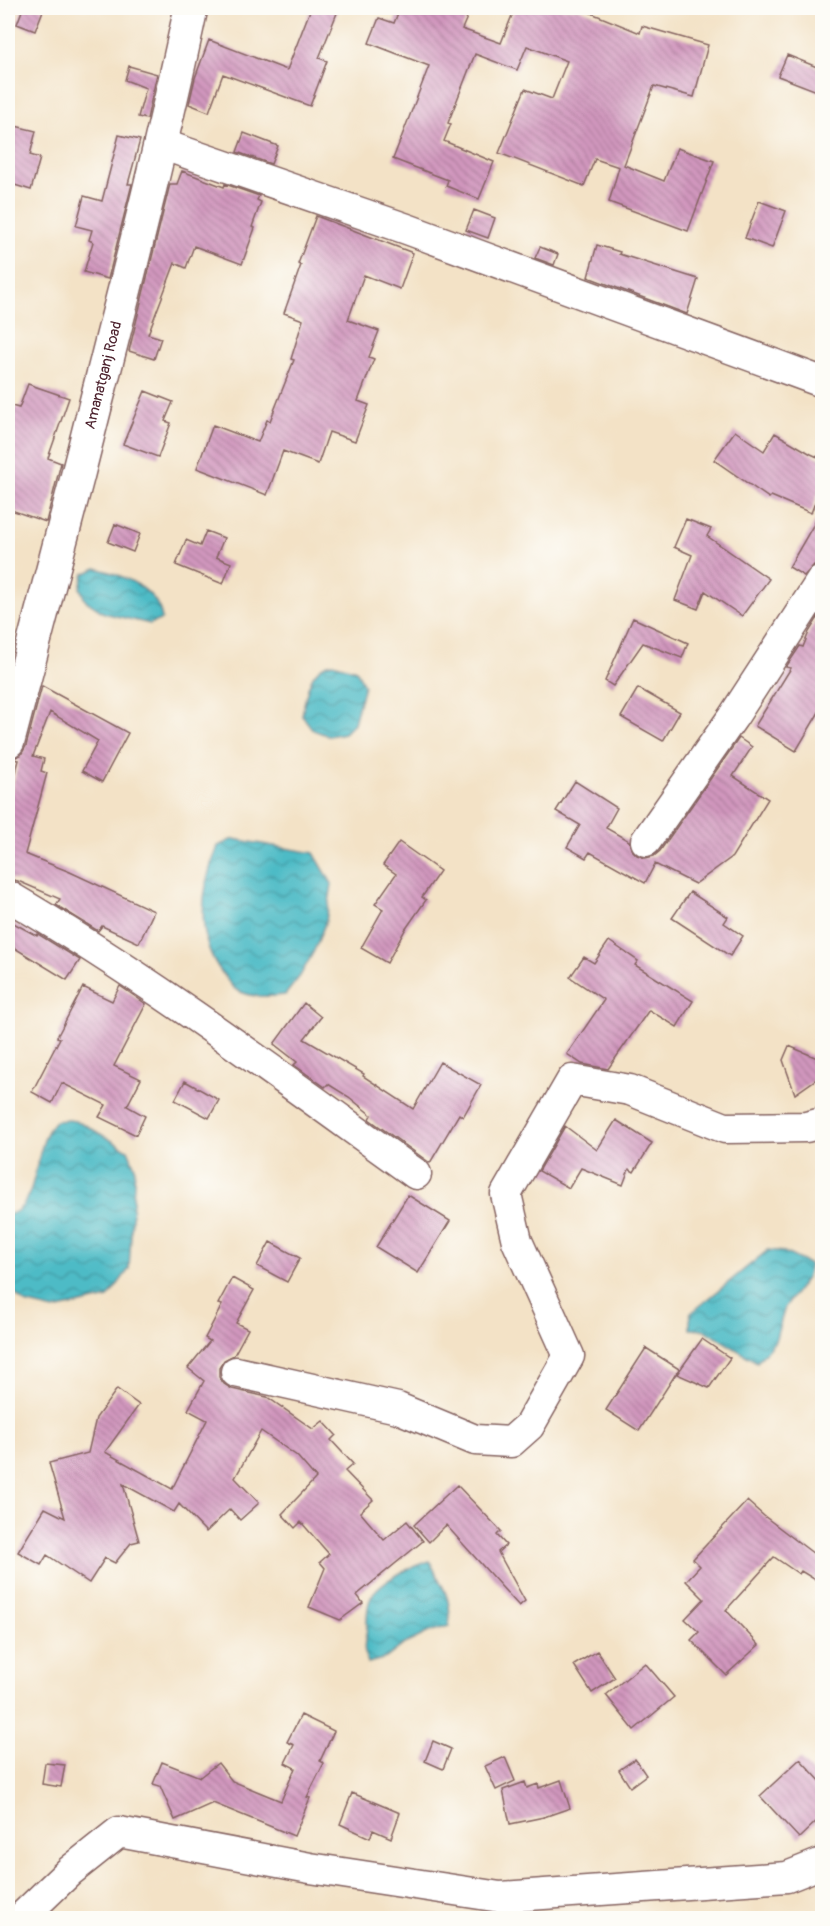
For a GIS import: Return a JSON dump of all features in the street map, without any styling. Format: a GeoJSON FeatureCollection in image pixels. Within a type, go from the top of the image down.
{"type":"FeatureCollection","features":[{"type":"Feature","properties":{"kind":"main road","name":"Amanatganj Road"},"geometry":{"type":"LineString","coordinates":[[8,741],[43,614],[161,144],[191,8]]}},
{"type":"Feature","properties":{"kind":"street"},"geometry":{"type":"LineString","coordinates":[[161,144],[407,229],[822,382]]}},
{"type":"Feature","properties":{"kind":"street"},"geometry":{"type":"LineString","coordinates":[[646,841],[733,717],[822,580]]}},
{"type":"Feature","properties":{"kind":"street"},"geometry":{"type":"LineString","coordinates":[[8,896],[70,932],[210,1026],[416,1174]]}},
{"type":"Feature","properties":{"kind":"street"},"geometry":{"type":"LineString","coordinates":[[236,1372],[398,1408],[475,1440],[511,1442],[529,1426],[569,1356],[517,1241],[506,1194],[572,1080],[630,1090],[725,1128],[806,1127],[822,1123]]}},
{"type":"Feature","properties":{"kind":"street"},"geometry":{"type":"LineString","coordinates":[[21,1918],[70,1871],[120,1832],[310,1868],[500,1897],[787,1878],[822,1863]]}},
{"type":"Feature","properties":{"kind":"water"},"geometry":{"type":"Polygon","coordinates":[[[96,568],[137,584],[154,599],[162,619],[150,624],[104,613],[85,600],[80,588],[84,574],[96,568]]]}},
{"type":"Feature","properties":{"kind":"water"},"geometry":{"type":"Polygon","coordinates":[[[333,663],[356,670],[364,685],[354,723],[344,733],[329,736],[313,730],[302,715],[307,691],[314,675],[325,665],[333,663]]]}},
{"type":"Feature","properties":{"kind":"water"},"geometry":{"type":"Polygon","coordinates":[[[233,839],[314,853],[332,884],[326,921],[314,951],[300,976],[285,995],[253,995],[235,989],[214,960],[208,944],[203,912],[208,878],[218,846],[233,839]]]}},
{"type":"Feature","properties":{"kind":"water"},"geometry":{"type":"Polygon","coordinates":[[[55,1121],[80,1122],[128,1150],[135,1167],[129,1269],[108,1298],[54,1310],[25,1303],[8,1287],[8,1215],[19,1210],[26,1200],[48,1131],[55,1121]]]}},
{"type":"Feature","properties":{"kind":"water"},"geometry":{"type":"Polygon","coordinates":[[[768,1250],[784,1252],[810,1265],[807,1277],[785,1307],[775,1341],[757,1362],[705,1330],[690,1329],[690,1314],[768,1250]]]}},
{"type":"Feature","properties":{"kind":"water"},"geometry":{"type":"Polygon","coordinates":[[[430,1561],[448,1599],[449,1626],[429,1632],[403,1645],[386,1658],[368,1663],[365,1644],[368,1607],[373,1594],[381,1585],[394,1577],[430,1561]]]}},
{"type":"Feature","properties":{"kind":"building"},"geometry":{"type":"Polygon","coordinates":[[[23,8],[44,8],[35,31],[17,24],[23,8]]]}},
{"type":"Feature","properties":{"kind":"building"},"geometry":{"type":"Polygon","coordinates":[[[311,8],[339,8],[319,58],[327,61],[310,106],[223,74],[209,112],[189,104],[195,78],[209,40],[287,70],[311,8]]]}},
{"type":"Feature","properties":{"kind":"building"},"geometry":{"type":"Polygon","coordinates":[[[400,8],[471,8],[462,29],[501,43],[515,8],[579,8],[640,33],[642,26],[708,45],[694,97],[654,86],[624,165],[664,181],[677,148],[714,161],[688,231],[609,202],[619,167],[595,159],[584,186],[499,153],[525,89],[552,99],[567,61],[527,46],[517,70],[475,54],[448,123],[451,124],[444,141],[494,162],[479,199],[446,186],[448,180],[393,159],[429,66],[369,43],[379,18],[394,23],[400,8]]]}},
{"type":"Feature","properties":{"kind":"building"},"geometry":{"type":"Polygon","coordinates":[[[787,55],[822,69],[822,93],[778,76],[787,55]]]}},
{"type":"Feature","properties":{"kind":"building"},"geometry":{"type":"Polygon","coordinates":[[[129,66],[157,74],[147,119],[138,117],[146,88],[125,80],[129,66]]]}},
{"type":"Feature","properties":{"kind":"building"},"geometry":{"type":"Polygon","coordinates":[[[11,125],[36,131],[30,155],[40,158],[31,190],[8,183],[8,138],[11,125]]]}},
{"type":"Feature","properties":{"kind":"building"},"geometry":{"type":"Polygon","coordinates":[[[244,133],[278,146],[271,164],[237,152],[244,133]]]}},
{"type":"Feature","properties":{"kind":"building"},"geometry":{"type":"Polygon","coordinates":[[[119,135],[140,140],[128,184],[132,184],[108,279],[84,272],[93,242],[89,240],[92,230],[76,226],[84,196],[102,201],[119,135]]]}},
{"type":"Feature","properties":{"kind":"building"},"geometry":{"type":"Polygon","coordinates":[[[182,171],[224,187],[225,184],[259,196],[257,200],[261,202],[252,227],[255,228],[242,264],[194,246],[186,268],[175,263],[148,334],[161,338],[154,359],[129,351],[170,184],[177,184],[182,171]]]}},
{"type":"Feature","properties":{"kind":"building"},"geometry":{"type":"Polygon","coordinates":[[[759,201],[786,211],[772,248],[745,238],[759,201]]]}},
{"type":"Feature","properties":{"kind":"building"},"geometry":{"type":"Polygon","coordinates":[[[474,210],[495,218],[488,238],[466,230],[474,210]]]}},
{"type":"Feature","properties":{"kind":"building"},"geometry":{"type":"Polygon","coordinates":[[[316,216],[413,253],[400,289],[364,275],[348,320],[379,331],[369,357],[374,359],[358,401],[369,405],[355,441],[329,432],[318,464],[283,451],[267,495],[197,468],[213,425],[258,442],[267,420],[270,421],[294,360],[291,359],[303,320],[284,313],[301,265],[298,264],[316,216]]]}},
{"type":"Feature","properties":{"kind":"building"},"geometry":{"type":"Polygon","coordinates":[[[597,245],[698,279],[687,314],[588,277],[597,245]]]}},
{"type":"Feature","properties":{"kind":"building"},"geometry":{"type":"Polygon","coordinates":[[[540,247],[558,254],[554,265],[535,258],[540,247]]]}},
{"type":"Feature","properties":{"kind":"building"},"geometry":{"type":"Polygon","coordinates":[[[28,384],[69,398],[48,458],[61,463],[46,522],[8,509],[8,405],[19,408],[28,384]]]}},
{"type":"Feature","properties":{"kind":"building"},"geometry":{"type":"Polygon","coordinates":[[[145,391],[173,402],[165,421],[171,423],[158,457],[123,444],[145,391]]]}},
{"type":"Feature","properties":{"kind":"building"},"geometry":{"type":"Polygon","coordinates":[[[735,431],[764,451],[775,433],[822,459],[822,484],[811,513],[771,496],[769,498],[714,460],[735,431]]]}},
{"type":"Feature","properties":{"kind":"building"},"geometry":{"type":"Polygon","coordinates":[[[822,510],[822,563],[814,565],[804,576],[789,567],[822,510]]]}},
{"type":"Feature","properties":{"kind":"building"},"geometry":{"type":"Polygon","coordinates":[[[686,519],[711,529],[707,536],[769,579],[742,616],[705,591],[698,609],[675,600],[692,555],[674,547],[686,519]]]}},
{"type":"Feature","properties":{"kind":"building"},"geometry":{"type":"Polygon","coordinates":[[[115,524],[140,534],[133,552],[108,542],[115,524]]]}},
{"type":"Feature","properties":{"kind":"building"},"geometry":{"type":"Polygon","coordinates":[[[206,531],[224,538],[216,557],[231,563],[223,584],[176,565],[186,540],[200,546],[206,531]]]}},
{"type":"Feature","properties":{"kind":"building"},"geometry":{"type":"Polygon","coordinates":[[[822,611],[822,707],[796,751],[755,726],[791,668],[786,667],[800,646],[803,647],[822,611]]]}},
{"type":"Feature","properties":{"kind":"building"},"geometry":{"type":"Polygon","coordinates":[[[633,618],[688,643],[682,658],[643,643],[613,686],[605,681],[633,618]]]}},
{"type":"Feature","properties":{"kind":"building"},"geometry":{"type":"Polygon","coordinates":[[[42,686],[128,733],[102,782],[82,771],[98,741],[50,712],[33,756],[44,759],[41,771],[47,773],[25,854],[154,911],[139,943],[102,926],[98,931],[56,905],[60,899],[8,879],[8,804],[19,760],[11,759],[21,755],[26,746],[42,686]]]}},
{"type":"Feature","properties":{"kind":"building"},"geometry":{"type":"Polygon","coordinates":[[[638,688],[680,712],[663,741],[621,717],[638,688]]]}},
{"type":"Feature","properties":{"kind":"building"},"geometry":{"type":"Polygon","coordinates":[[[739,738],[752,747],[733,776],[768,799],[732,857],[695,884],[655,864],[645,883],[590,852],[586,858],[567,847],[580,825],[556,811],[575,781],[617,808],[606,828],[629,841],[631,849],[637,855],[645,858],[654,856],[660,851],[739,738]]]}},
{"type":"Feature","properties":{"kind":"building"},"geometry":{"type":"Polygon","coordinates":[[[399,842],[440,871],[422,897],[426,900],[405,930],[387,963],[361,948],[383,909],[375,904],[396,874],[383,865],[399,842]]]}},
{"type":"Feature","properties":{"kind":"building"},"geometry":{"type":"Polygon","coordinates":[[[690,892],[728,917],[724,923],[743,936],[730,956],[672,918],[690,892]]]}},
{"type":"Feature","properties":{"kind":"building"},"geometry":{"type":"Polygon","coordinates":[[[8,920],[37,936],[38,934],[80,960],[67,980],[8,944],[8,920]]]}},
{"type":"Feature","properties":{"kind":"building"},"geometry":{"type":"Polygon","coordinates":[[[609,941],[638,961],[635,965],[693,1001],[677,1027],[649,1010],[608,1069],[582,1064],[567,1054],[604,1000],[570,977],[584,957],[594,963],[609,941]]]}},
{"type":"Feature","properties":{"kind":"building"},"geometry":{"type":"Polygon","coordinates":[[[120,986],[146,1004],[114,1066],[141,1079],[127,1106],[145,1116],[136,1135],[99,1117],[106,1105],[62,1083],[52,1103],[32,1092],[83,987],[112,1001],[120,986]]]}},
{"type":"Feature","properties":{"kind":"building"},"geometry":{"type":"Polygon","coordinates":[[[304,1003],[321,1017],[304,1039],[364,1074],[363,1076],[413,1109],[440,1062],[481,1085],[463,1117],[459,1114],[430,1163],[369,1119],[371,1115],[349,1097],[328,1084],[325,1087],[294,1065],[297,1062],[274,1044],[304,1003]]]}},
{"type":"Feature","properties":{"kind":"building"},"geometry":{"type":"Polygon","coordinates":[[[789,1046],[822,1060],[822,1075],[795,1094],[783,1060],[789,1046]]]}},
{"type":"Feature","properties":{"kind":"building"},"geometry":{"type":"Polygon","coordinates":[[[185,1081],[219,1100],[209,1118],[175,1100],[185,1081]]]}},
{"type":"Feature","properties":{"kind":"building"},"geometry":{"type":"Polygon","coordinates":[[[616,1120],[652,1143],[634,1172],[629,1169],[623,1185],[581,1168],[569,1188],[539,1171],[565,1126],[597,1150],[616,1120]]]}},
{"type":"Feature","properties":{"kind":"building"},"geometry":{"type":"Polygon","coordinates":[[[408,1195],[450,1221],[418,1273],[376,1247],[408,1195]]]}},
{"type":"Feature","properties":{"kind":"building"},"geometry":{"type":"Polygon","coordinates":[[[270,1242],[300,1258],[287,1282],[257,1266],[270,1242]]]}},
{"type":"Feature","properties":{"kind":"building"},"geometry":{"type":"Polygon","coordinates":[[[232,1278],[254,1290],[236,1323],[248,1329],[234,1355],[224,1360],[219,1368],[219,1377],[224,1384],[232,1389],[267,1397],[313,1429],[323,1421],[336,1435],[331,1440],[353,1464],[345,1471],[373,1500],[360,1512],[384,1540],[407,1521],[423,1541],[357,1595],[363,1603],[340,1620],[309,1607],[325,1568],[320,1562],[329,1554],[301,1522],[295,1528],[282,1514],[316,1478],[297,1456],[261,1431],[235,1478],[259,1503],[240,1520],[230,1509],[206,1532],[179,1504],[174,1512],[123,1484],[139,1541],[131,1543],[115,1563],[105,1558],[89,1583],[47,1555],[41,1565],[18,1552],[45,1508],[65,1518],[49,1463],[88,1453],[96,1418],[117,1389],[139,1405],[105,1452],[172,1489],[207,1420],[188,1410],[204,1381],[188,1368],[210,1341],[205,1338],[222,1305],[218,1304],[232,1278]]]}},
{"type":"Feature","properties":{"kind":"building"},"geometry":{"type":"Polygon","coordinates":[[[702,1339],[730,1358],[709,1388],[677,1374],[702,1339]]]}},
{"type":"Feature","properties":{"kind":"building"},"geometry":{"type":"Polygon","coordinates":[[[646,1348],[679,1369],[639,1431],[606,1410],[646,1348]]]}},
{"type":"Feature","properties":{"kind":"building"},"geometry":{"type":"Polygon","coordinates":[[[457,1485],[501,1531],[497,1535],[506,1545],[498,1552],[525,1601],[519,1606],[446,1525],[429,1542],[414,1525],[457,1485]]]}},
{"type":"Feature","properties":{"kind":"building"},"geometry":{"type":"Polygon","coordinates":[[[747,1501],[822,1560],[822,1584],[801,1571],[799,1574],[774,1557],[726,1610],[759,1645],[726,1675],[691,1640],[699,1632],[685,1619],[704,1599],[686,1581],[700,1566],[693,1559],[747,1501]]]}},
{"type":"Feature","properties":{"kind":"building"},"geometry":{"type":"Polygon","coordinates":[[[597,1651],[615,1678],[592,1693],[574,1665],[597,1651]]]}},
{"type":"Feature","properties":{"kind":"building"},"geometry":{"type":"Polygon","coordinates":[[[645,1663],[674,1697],[634,1730],[606,1695],[645,1663]]]}},
{"type":"Feature","properties":{"kind":"building"},"geometry":{"type":"Polygon","coordinates":[[[301,1715],[334,1731],[320,1761],[324,1763],[307,1797],[310,1798],[294,1836],[213,1803],[175,1820],[160,1786],[153,1784],[162,1762],[200,1777],[218,1763],[232,1781],[281,1801],[295,1768],[285,1763],[294,1745],[287,1742],[301,1715]]]}},
{"type":"Feature","properties":{"kind":"building"},"geometry":{"type":"Polygon","coordinates":[[[433,1741],[451,1749],[443,1769],[425,1761],[433,1741]]]}},
{"type":"Feature","properties":{"kind":"building"},"geometry":{"type":"Polygon","coordinates":[[[505,1757],[515,1781],[496,1790],[485,1766],[505,1757]]]}},
{"type":"Feature","properties":{"kind":"building"},"geometry":{"type":"Polygon","coordinates":[[[635,1759],[646,1775],[630,1787],[619,1770],[635,1759]]]}},
{"type":"Feature","properties":{"kind":"building"},"geometry":{"type":"Polygon","coordinates":[[[800,1759],[822,1783],[822,1816],[799,1838],[760,1796],[800,1759]]]}},
{"type":"Feature","properties":{"kind":"building"},"geometry":{"type":"Polygon","coordinates":[[[45,1763],[65,1765],[61,1787],[42,1784],[45,1763]]]}},
{"type":"Feature","properties":{"kind":"building"},"geometry":{"type":"Polygon","coordinates":[[[561,1780],[570,1808],[544,1817],[510,1824],[503,1790],[525,1782],[527,1788],[538,1784],[539,1788],[561,1780]]]}},
{"type":"Feature","properties":{"kind":"building"},"geometry":{"type":"Polygon","coordinates":[[[352,1793],[400,1813],[391,1838],[373,1830],[370,1838],[340,1824],[352,1793]]]}}]}
